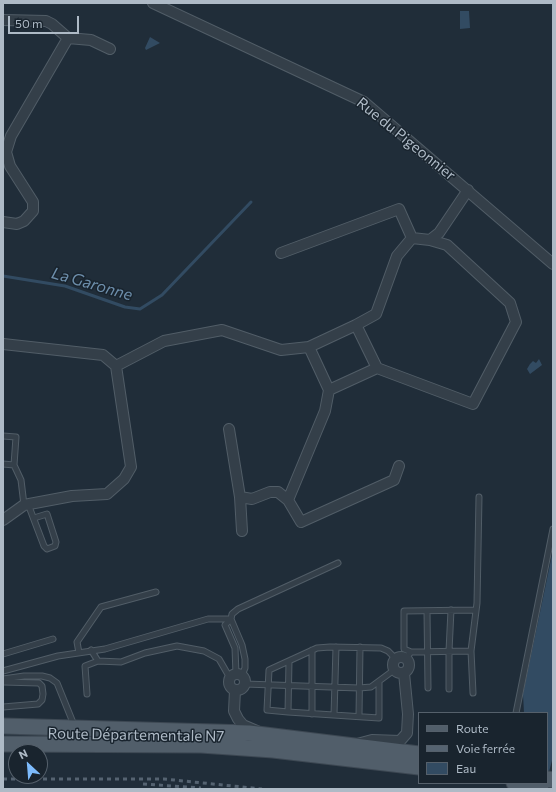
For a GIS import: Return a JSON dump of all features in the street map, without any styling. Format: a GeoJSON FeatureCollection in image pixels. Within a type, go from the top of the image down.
{"type":"FeatureCollection","features":[{"type":"Feature","properties":{"kind":"main road","name":"Route Départementale N7"},"geometry":{"type":"LineString","coordinates":[[3,726],[249,733],[418,754]]}},
{"type":"Feature","properties":{"kind":"main road","name":"Route Départementale N7"},"geometry":{"type":"LineString","coordinates":[[3,734],[174,735],[248,738],[269,736]]}},
{"type":"Feature","properties":{"kind":"main road"},"geometry":{"type":"LineString","coordinates":[[48,744],[201,745],[273,750],[418,767]]}},
{"type":"Feature","properties":{"kind":"main road"},"geometry":{"type":"LineString","coordinates":[[519,784],[541,789]]}},
{"type":"Feature","properties":{"kind":"street","name":"Rue du Pigeonnier"},"geometry":{"type":"LineString","coordinates":[[153,3],[364,102],[553,264]]}},
{"type":"Feature","properties":{"kind":"street"},"geometry":{"type":"LineString","coordinates":[[3,20],[46,21],[52,24],[68,38],[91,40],[110,49]]}},
{"type":"Feature","properties":{"kind":"street"},"geometry":{"type":"LineString","coordinates":[[3,222],[17,224],[24,221],[33,211],[33,202],[10,166],[6,152],[11,136],[68,38]]}},
{"type":"Feature","properties":{"kind":"street"},"geometry":{"type":"LineString","coordinates":[[430,240],[439,233],[468,190]]}},
{"type":"Feature","properties":{"kind":"street"},"geometry":{"type":"LineString","coordinates":[[281,253],[399,210],[412,238]]}},
{"type":"Feature","properties":{"kind":"street"},"geometry":{"type":"LineString","coordinates":[[356,325],[377,368],[473,404],[516,322],[510,303],[447,245],[430,240],[412,238]]}},
{"type":"Feature","properties":{"kind":"street"},"geometry":{"type":"LineString","coordinates":[[116,366],[164,341],[222,330],[281,350],[309,347],[376,314],[398,256],[412,238]]}},
{"type":"Feature","properties":{"kind":"street"},"geometry":{"type":"LineString","coordinates":[[3,344],[103,355],[116,366],[131,467],[124,479],[107,494],[72,496],[26,504],[3,520]]}},
{"type":"Feature","properties":{"kind":"street"},"geometry":{"type":"LineString","coordinates":[[288,500],[325,412],[329,390],[309,347]]}},
{"type":"Feature","properties":{"kind":"street"},"geometry":{"type":"LineString","coordinates":[[329,390],[377,368]]}},
{"type":"Feature","properties":{"kind":"street"},"geometry":{"type":"LineString","coordinates":[[229,429],[240,497],[242,531]]}},
{"type":"Feature","properties":{"kind":"street"},"geometry":{"type":"LineString","coordinates":[[240,497],[252,499],[270,492],[278,492],[288,500],[301,522],[394,480],[399,466]]}},
{"type":"Feature","properties":{"kind":"street"},"geometry":{"type":"LineString","coordinates":[[404,656],[409,662],[409,668],[399,671],[394,663],[404,656]]}},
{"type":"Feature","properties":{"kind":"street","name":"Route Départementale N7"},"geometry":{"type":"LineString","coordinates":[[352,745],[372,740],[400,741],[407,734],[408,714],[399,671]]}},
{"type":"Feature","properties":{"kind":"street","name":"Route Départementale N7"},"geometry":{"type":"LineString","coordinates":[[238,678],[229,684],[235,690],[234,711],[240,722],[269,736]]}},
{"type":"Feature","properties":{"kind":"lane"},"geometry":{"type":"LineString","coordinates":[[3,436],[16,437],[14,465],[21,480],[26,504],[34,518],[44,546],[47,549],[55,546],[56,542],[47,514],[34,518]]}},
{"type":"Feature","properties":{"kind":"lane"},"geometry":{"type":"LineString","coordinates":[[3,464],[14,465]]}},
{"type":"Feature","properties":{"kind":"lane"},"geometry":{"type":"LineString","coordinates":[[473,693],[471,651],[476,610],[479,498]]}},
{"type":"Feature","properties":{"kind":"lane"},"geometry":{"type":"LineString","coordinates":[[516,712],[553,529]]}},
{"type":"Feature","properties":{"kind":"lane"},"geometry":{"type":"LineString","coordinates":[[238,678],[235,648],[225,625],[231,619],[232,614],[238,609],[338,563]]}},
{"type":"Feature","properties":{"kind":"lane"},"geometry":{"type":"LineString","coordinates":[[79,653],[77,642],[101,607],[156,592]]}},
{"type":"Feature","properties":{"kind":"lane"},"geometry":{"type":"LineString","coordinates":[[427,610],[426,652],[428,688]]}},
{"type":"Feature","properties":{"kind":"lane"},"geometry":{"type":"LineString","coordinates":[[449,689],[448,651],[451,610]]}},
{"type":"Feature","properties":{"kind":"lane"},"geometry":{"type":"LineString","coordinates":[[404,656],[404,611],[476,610]]}},
{"type":"Feature","properties":{"kind":"lane"},"geometry":{"type":"LineString","coordinates":[[3,671],[120,644],[208,619],[231,619]]}},
{"type":"Feature","properties":{"kind":"lane"},"geometry":{"type":"LineString","coordinates":[[231,619],[242,645],[245,659],[245,668],[238,678]]}},
{"type":"Feature","properties":{"kind":"lane"},"geometry":{"type":"LineString","coordinates":[[3,654],[53,639]]}},
{"type":"Feature","properties":{"kind":"lane"},"geometry":{"type":"LineString","coordinates":[[87,694],[85,666],[98,661],[121,662],[145,653],[177,646],[204,651],[218,659],[238,678],[269,685],[334,688],[371,687],[399,671]]}},
{"type":"Feature","properties":{"kind":"lane"},"geometry":{"type":"LineString","coordinates":[[379,682],[379,718],[267,710],[269,685],[268,670],[312,650],[336,647],[381,648],[404,656],[426,652],[471,651]]}},
{"type":"Feature","properties":{"kind":"lane"},"geometry":{"type":"LineString","coordinates":[[334,715],[336,647]]}},
{"type":"Feature","properties":{"kind":"lane"},"geometry":{"type":"LineString","coordinates":[[359,716],[360,647]]}},
{"type":"Feature","properties":{"kind":"lane"},"geometry":{"type":"LineString","coordinates":[[91,650],[98,661]]}},
{"type":"Feature","properties":{"kind":"lane"},"geometry":{"type":"LineString","coordinates":[[312,650],[312,714]]}},
{"type":"Feature","properties":{"kind":"lane"},"geometry":{"type":"LineString","coordinates":[[288,712],[289,660]]}},
{"type":"Feature","properties":{"kind":"lane","name":"Route Départementale N7"},"geometry":{"type":"LineString","coordinates":[[3,680],[24,676],[42,676],[50,678],[56,683],[76,728]]}},
{"type":"Feature","properties":{"kind":"lane","name":"Route Départementale N7"},"geometry":{"type":"LineString","coordinates":[[3,680],[39,683],[42,686],[43,694],[42,700],[38,704],[3,707]]}},
{"type":"Feature","properties":{"kind":"water"},"geometry":{"type":"Polygon","coordinates":[[[460,11],[469,11],[470,28],[460,29],[460,11]]]}},
{"type":"Feature","properties":{"kind":"water"},"geometry":{"type":"Polygon","coordinates":[[[150,37],[160,43],[146,50],[145,48],[150,37]]]}},
{"type":"Feature","properties":{"kind":"water"},"geometry":{"type":"Polygon","coordinates":[[[539,359],[542,365],[530,374],[527,369],[530,364],[533,361],[536,363],[539,359]]]}},
{"type":"Feature","properties":{"kind":"water"},"geometry":{"type":"Polygon","coordinates":[[[553,550],[553,757],[548,775],[548,712],[524,712],[523,694],[553,550]]]}},
{"type":"Feature","properties":{"kind":"waterway","name":"La Garonne"},"geometry":{"type":"LineString","coordinates":[[3,276],[65,286],[125,307],[140,309],[162,295],[251,202]]}},
{"type":"Feature","properties":{"kind":"railway"},"geometry":{"type":"LineString","coordinates":[[3,779],[164,779],[262,789]]}},
{"type":"Feature","properties":{"kind":"railway"},"geometry":{"type":"LineString","coordinates":[[143,784],[201,788]]}}]}
